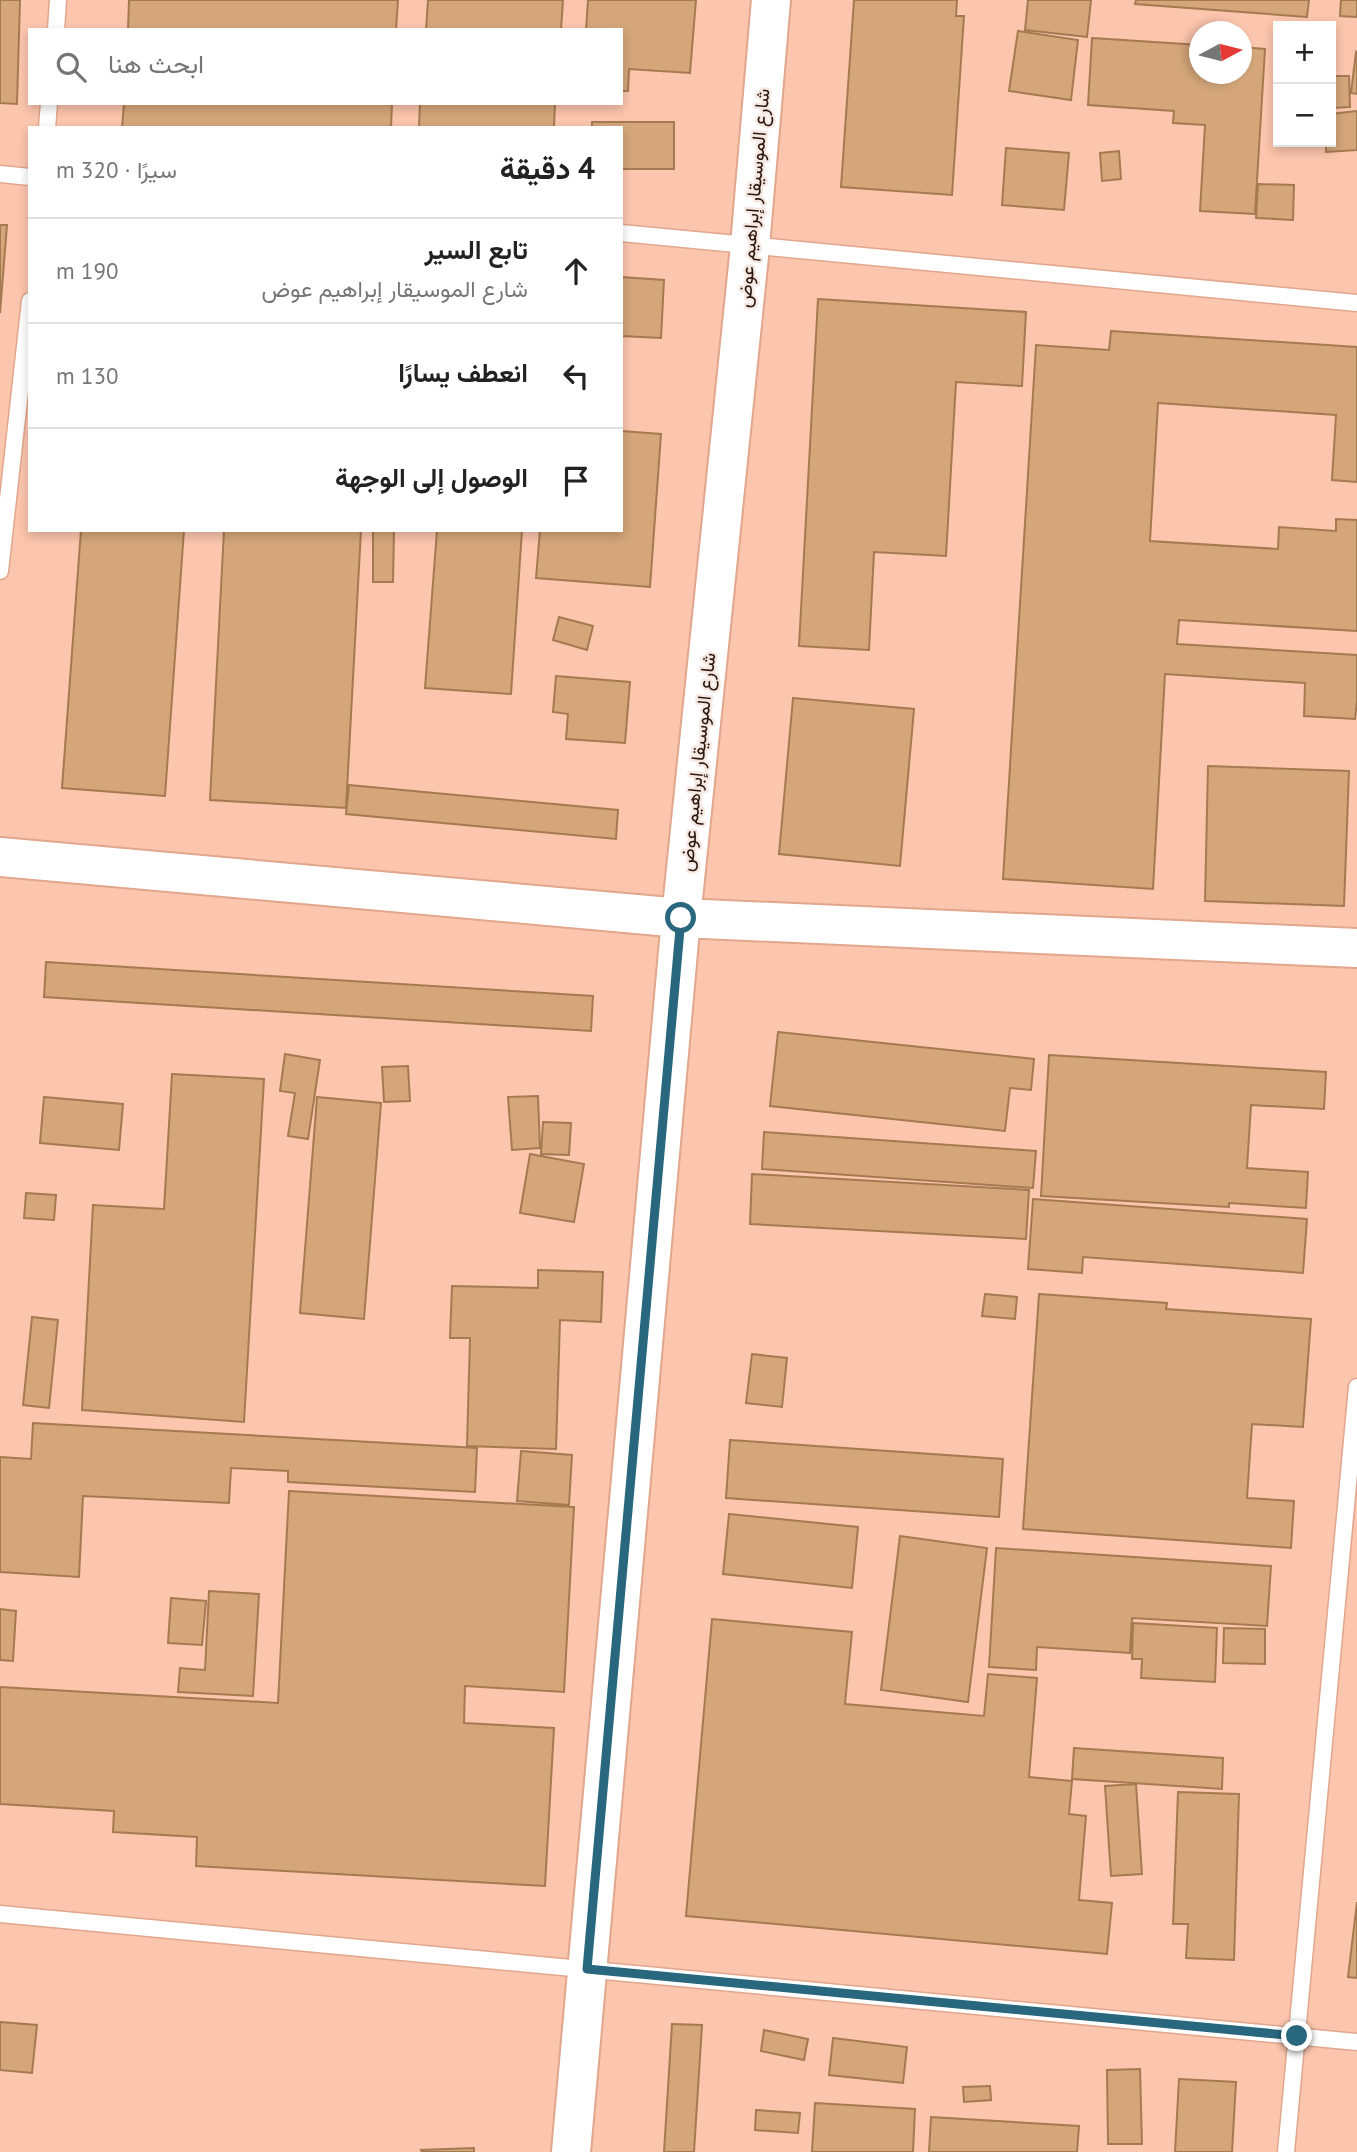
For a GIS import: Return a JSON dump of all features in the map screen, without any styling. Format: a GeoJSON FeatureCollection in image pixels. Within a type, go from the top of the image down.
{"type":"FeatureCollection","features":[{"type":"Feature","properties":{"kind":"street","name":"شارع الموسيقار إبراهيم عوض"},"geometry":{"type":"LineString","coordinates":[[570,2152],[681,918],[750,246],[771,0]]}},
{"type":"Feature","properties":{"kind":"street"},"geometry":{"type":"LineString","coordinates":[[0,857],[681,918],[1357,948]]}},
{"type":"Feature","properties":{"kind":"lane"},"geometry":{"type":"LineString","coordinates":[[55,28],[58,0]]}},
{"type":"Feature","properties":{"kind":"lane"},"geometry":{"type":"LineString","coordinates":[[47,126],[50,105]]}},
{"type":"Feature","properties":{"kind":"lane"},"geometry":{"type":"LineString","coordinates":[[0,174],[28,177]]}},
{"type":"Feature","properties":{"kind":"lane"},"geometry":{"type":"LineString","coordinates":[[623,233],[1357,303]]}},
{"type":"Feature","properties":{"kind":"lane"},"geometry":{"type":"LineString","coordinates":[[0,571],[28,319]]}},
{"type":"Feature","properties":{"kind":"lane"},"geometry":{"type":"LineString","coordinates":[[1286,2152],[1357,1387]]}},
{"type":"Feature","properties":{"kind":"lane"},"geometry":{"type":"LineString","coordinates":[[0,1914],[1357,2042]]}},
{"type":"Feature","properties":{"kind":"shaded area"},"geometry":{"type":"Polygon","coordinates":[[[0,0],[1357,0],[1357,2152],[0,2152],[0,0]]]}},
{"type":"Feature","properties":{"kind":"building"},"geometry":{"type":"Polygon","coordinates":[[[0,0],[20,0],[17,104],[0,103],[0,0]]]}},
{"type":"Feature","properties":{"kind":"building"},"geometry":{"type":"Polygon","coordinates":[[[129,0],[398,0],[396,28],[128,28],[129,0]]]}},
{"type":"Feature","properties":{"kind":"building"},"geometry":{"type":"Polygon","coordinates":[[[428,0],[563,0],[561,28],[426,28],[428,0]]]}},
{"type":"Feature","properties":{"kind":"building"},"geometry":{"type":"Polygon","coordinates":[[[588,0],[696,0],[690,73],[629,69],[628,91],[623,91],[623,28],[586,28],[588,0]]]}},
{"type":"Feature","properties":{"kind":"building"},"geometry":{"type":"Polygon","coordinates":[[[854,0],[957,0],[956,16],[964,16],[952,195],[841,187],[854,0]]]}},
{"type":"Feature","properties":{"kind":"building"},"geometry":{"type":"Polygon","coordinates":[[[1028,0],[1091,0],[1087,37],[1025,30],[1028,0]]]}},
{"type":"Feature","properties":{"kind":"building"},"geometry":{"type":"Polygon","coordinates":[[[1136,0],[1309,0],[1307,17],[1135,4],[1136,0]]]}},
{"type":"Feature","properties":{"kind":"building"},"geometry":{"type":"Polygon","coordinates":[[[1341,0],[1357,0],[1357,17],[1340,16],[1341,0]]]}},
{"type":"Feature","properties":{"kind":"building"},"geometry":{"type":"Polygon","coordinates":[[[1018,31],[1078,40],[1071,100],[1009,91],[1018,31]]]}},
{"type":"Feature","properties":{"kind":"building"},"geometry":{"type":"Polygon","coordinates":[[[1092,38],[1189,44],[1189,84],[1252,84],[1252,48],[1265,49],[1255,214],[1200,211],[1205,125],[1173,123],[1174,111],[1088,105],[1092,38]]]}},
{"type":"Feature","properties":{"kind":"building"},"geometry":{"type":"Polygon","coordinates":[[[1357,53],[1357,94],[1351,93],[1357,53]]]}},
{"type":"Feature","properties":{"kind":"building"},"geometry":{"type":"Polygon","coordinates":[[[1336,76],[1349,76],[1350,107],[1336,108],[1336,76]]]}},
{"type":"Feature","properties":{"kind":"building"},"geometry":{"type":"Polygon","coordinates":[[[124,105],[392,105],[391,126],[122,126],[124,105]]]}},
{"type":"Feature","properties":{"kind":"building"},"geometry":{"type":"Polygon","coordinates":[[[420,105],[555,105],[554,126],[419,126],[420,105]]]}},
{"type":"Feature","properties":{"kind":"building"},"geometry":{"type":"Polygon","coordinates":[[[1357,111],[1357,150],[1326,152],[1326,147],[1336,147],[1336,113],[1357,111]]]}},
{"type":"Feature","properties":{"kind":"building"},"geometry":{"type":"Polygon","coordinates":[[[592,122],[674,122],[674,169],[623,169],[623,126],[592,126],[592,122]]]}},
{"type":"Feature","properties":{"kind":"building"},"geometry":{"type":"Polygon","coordinates":[[[1006,148],[1069,153],[1064,210],[1002,205],[1006,148]]]}},
{"type":"Feature","properties":{"kind":"building"},"geometry":{"type":"Polygon","coordinates":[[[1119,151],[1121,179],[1102,181],[1100,153],[1119,151]]]}},
{"type":"Feature","properties":{"kind":"building"},"geometry":{"type":"Polygon","coordinates":[[[1258,184],[1294,185],[1293,220],[1256,218],[1258,184]]]}},
{"type":"Feature","properties":{"kind":"building"},"geometry":{"type":"Polygon","coordinates":[[[0,225],[7,225],[0,313],[0,225]]]}},
{"type":"Feature","properties":{"kind":"building"},"geometry":{"type":"Polygon","coordinates":[[[623,277],[664,280],[661,338],[623,336],[623,277]]]}},
{"type":"Feature","properties":{"kind":"building"},"geometry":{"type":"Polygon","coordinates":[[[818,299],[1026,312],[1022,386],[956,382],[946,556],[874,552],[869,650],[799,646],[818,299]]]}},
{"type":"Feature","properties":{"kind":"building"},"geometry":{"type":"Polygon","coordinates":[[[1111,331],[1357,347],[1357,482],[1332,480],[1336,415],[1158,403],[1150,541],[1278,549],[1279,527],[1336,531],[1336,519],[1357,520],[1357,631],[1179,620],[1177,644],[1357,655],[1357,700],[1355,719],[1304,716],[1305,683],[1165,674],[1153,889],[1003,879],[1036,345],[1109,350],[1111,331]]]}},
{"type":"Feature","properties":{"kind":"building"},"geometry":{"type":"Polygon","coordinates":[[[623,431],[661,434],[650,587],[536,578],[540,532],[623,532],[623,431]]]}},
{"type":"Feature","properties":{"kind":"building"},"geometry":{"type":"Polygon","coordinates":[[[81,532],[184,532],[165,796],[62,788],[81,532]]]}},
{"type":"Feature","properties":{"kind":"building"},"geometry":{"type":"Polygon","coordinates":[[[224,532],[361,532],[346,808],[210,800],[224,532]]]}},
{"type":"Feature","properties":{"kind":"building"},"geometry":{"type":"Polygon","coordinates":[[[373,532],[394,532],[393,582],[373,582],[373,532]]]}},
{"type":"Feature","properties":{"kind":"building"},"geometry":{"type":"Polygon","coordinates":[[[437,532],[522,532],[511,694],[425,688],[437,532]]]}},
{"type":"Feature","properties":{"kind":"building"},"geometry":{"type":"Polygon","coordinates":[[[559,617],[593,626],[587,650],[553,640],[559,617]]]}},
{"type":"Feature","properties":{"kind":"building"},"geometry":{"type":"Polygon","coordinates":[[[556,676],[630,682],[625,743],[566,739],[568,714],[553,712],[556,676]]]}},
{"type":"Feature","properties":{"kind":"building"},"geometry":{"type":"Polygon","coordinates":[[[793,698],[914,709],[900,866],[779,854],[793,698]]]}},
{"type":"Feature","properties":{"kind":"building"},"geometry":{"type":"Polygon","coordinates":[[[1208,766],[1349,771],[1344,906],[1205,901],[1208,766]]]}},
{"type":"Feature","properties":{"kind":"building"},"geometry":{"type":"Polygon","coordinates":[[[349,785],[618,810],[616,839],[346,814],[349,785]]]}},
{"type":"Feature","properties":{"kind":"building"},"geometry":{"type":"Polygon","coordinates":[[[46,962],[593,996],[591,1031],[44,997],[46,962]]]}},
{"type":"Feature","properties":{"kind":"building"},"geometry":{"type":"Polygon","coordinates":[[[778,1032],[1034,1059],[1031,1090],[1010,1088],[1005,1131],[770,1106],[778,1032]]]}},
{"type":"Feature","properties":{"kind":"building"},"geometry":{"type":"Polygon","coordinates":[[[285,1054],[320,1060],[308,1139],[288,1136],[295,1093],[280,1091],[285,1054]]]}},
{"type":"Feature","properties":{"kind":"building"},"geometry":{"type":"Polygon","coordinates":[[[1049,1055],[1326,1072],[1324,1109],[1251,1105],[1247,1168],[1308,1172],[1306,1208],[1229,1203],[1229,1207],[1041,1196],[1049,1055]]]}},
{"type":"Feature","properties":{"kind":"building"},"geometry":{"type":"Polygon","coordinates":[[[408,1066],[410,1101],[384,1102],[382,1067],[408,1066]]]}},
{"type":"Feature","properties":{"kind":"building"},"geometry":{"type":"Polygon","coordinates":[[[172,1074],[264,1079],[244,1422],[82,1410],[93,1205],[164,1209],[172,1074]]]}},
{"type":"Feature","properties":{"kind":"building"},"geometry":{"type":"Polygon","coordinates":[[[538,1096],[540,1148],[512,1150],[508,1097],[538,1096]]]}},
{"type":"Feature","properties":{"kind":"building"},"geometry":{"type":"Polygon","coordinates":[[[44,1097],[123,1104],[119,1150],[40,1143],[44,1097]]]}},
{"type":"Feature","properties":{"kind":"building"},"geometry":{"type":"Polygon","coordinates":[[[317,1097],[381,1103],[364,1319],[300,1313],[317,1097]]]}},
{"type":"Feature","properties":{"kind":"building"},"geometry":{"type":"Polygon","coordinates":[[[543,1122],[571,1123],[569,1155],[541,1154],[543,1122]]]}},
{"type":"Feature","properties":{"kind":"building"},"geometry":{"type":"Polygon","coordinates":[[[764,1132],[1036,1151],[1033,1188],[762,1169],[764,1132]]]}},
{"type":"Feature","properties":{"kind":"building"},"geometry":{"type":"Polygon","coordinates":[[[530,1154],[584,1164],[574,1222],[520,1213],[530,1154]]]}},
{"type":"Feature","properties":{"kind":"building"},"geometry":{"type":"Polygon","coordinates":[[[752,1174],[1029,1190],[1026,1239],[750,1224],[752,1174]]]}},
{"type":"Feature","properties":{"kind":"building"},"geometry":{"type":"Polygon","coordinates":[[[26,1193],[56,1195],[54,1220],[24,1218],[26,1193]]]}},
{"type":"Feature","properties":{"kind":"building"},"geometry":{"type":"Polygon","coordinates":[[[1033,1199],[1307,1219],[1303,1273],[1083,1257],[1082,1273],[1028,1269],[1033,1199]]]}},
{"type":"Feature","properties":{"kind":"building"},"geometry":{"type":"Polygon","coordinates":[[[538,1270],[603,1272],[601,1322],[560,1320],[556,1449],[467,1446],[470,1338],[450,1338],[452,1286],[538,1288],[538,1270]]]}},
{"type":"Feature","properties":{"kind":"building"},"geometry":{"type":"Polygon","coordinates":[[[985,1294],[1017,1297],[1015,1319],[982,1316],[985,1294]]]}},
{"type":"Feature","properties":{"kind":"building"},"geometry":{"type":"Polygon","coordinates":[[[1039,1294],[1167,1303],[1166,1309],[1311,1319],[1303,1427],[1252,1424],[1247,1498],[1294,1501],[1291,1548],[1023,1529],[1039,1294]]]}},
{"type":"Feature","properties":{"kind":"building"},"geometry":{"type":"Polygon","coordinates":[[[32,1317],[58,1320],[49,1408],[23,1405],[32,1317]]]}},
{"type":"Feature","properties":{"kind":"building"},"geometry":{"type":"Polygon","coordinates":[[[752,1354],[787,1358],[782,1407],[746,1403],[752,1354]]]}},
{"type":"Feature","properties":{"kind":"building"},"geometry":{"type":"Polygon","coordinates":[[[33,1423],[477,1448],[475,1492],[288,1482],[288,1471],[231,1468],[229,1503],[83,1496],[79,1577],[0,1572],[0,1457],[31,1459],[33,1423]]]}},
{"type":"Feature","properties":{"kind":"building"},"geometry":{"type":"Polygon","coordinates":[[[730,1440],[1003,1459],[999,1517],[726,1498],[730,1440]]]}},
{"type":"Feature","properties":{"kind":"building"},"geometry":{"type":"Polygon","coordinates":[[[521,1451],[572,1455],[569,1505],[517,1501],[521,1451]]]}},
{"type":"Feature","properties":{"kind":"building"},"geometry":{"type":"Polygon","coordinates":[[[289,1491],[574,1507],[564,1692],[465,1686],[464,1723],[554,1728],[545,1886],[196,1866],[197,1837],[113,1832],[114,1811],[0,1804],[0,1687],[278,1703],[289,1491]]]}},
{"type":"Feature","properties":{"kind":"building"},"geometry":{"type":"Polygon","coordinates":[[[729,1514],[858,1527],[852,1588],[723,1574],[729,1514]]]}},
{"type":"Feature","properties":{"kind":"building"},"geometry":{"type":"Polygon","coordinates":[[[900,1536],[987,1548],[968,1702],[881,1690],[900,1536]]]}},
{"type":"Feature","properties":{"kind":"building"},"geometry":{"type":"Polygon","coordinates":[[[996,1548],[1271,1566],[1267,1626],[1132,1618],[1130,1653],[1037,1647],[1036,1670],[989,1667],[996,1548]]]}},
{"type":"Feature","properties":{"kind":"building"},"geometry":{"type":"Polygon","coordinates":[[[209,1591],[259,1594],[253,1696],[178,1692],[180,1668],[205,1670],[209,1591]]]}},
{"type":"Feature","properties":{"kind":"building"},"geometry":{"type":"Polygon","coordinates":[[[171,1598],[206,1601],[202,1645],[168,1643],[171,1598]]]}},
{"type":"Feature","properties":{"kind":"building"},"geometry":{"type":"Polygon","coordinates":[[[0,1609],[16,1611],[13,1661],[0,1660],[0,1609]]]}},
{"type":"Feature","properties":{"kind":"building"},"geometry":{"type":"Polygon","coordinates":[[[712,1619],[852,1632],[845,1704],[984,1716],[988,1674],[1037,1678],[1029,1777],[1072,1781],[1069,1814],[1086,1816],[1079,1900],[1112,1903],[1107,1954],[686,1916],[712,1619]]]}},
{"type":"Feature","properties":{"kind":"building"},"geometry":{"type":"Polygon","coordinates":[[[1133,1623],[1217,1628],[1215,1682],[1141,1678],[1142,1659],[1132,1659],[1133,1623]]]}},
{"type":"Feature","properties":{"kind":"building"},"geometry":{"type":"Polygon","coordinates":[[[1224,1628],[1265,1629],[1265,1664],[1223,1663],[1224,1628]]]}},
{"type":"Feature","properties":{"kind":"building"},"geometry":{"type":"Polygon","coordinates":[[[1074,1748],[1223,1758],[1222,1789],[1072,1779],[1074,1748]]]}},
{"type":"Feature","properties":{"kind":"building"},"geometry":{"type":"Polygon","coordinates":[[[1136,1784],[1142,1874],[1111,1876],[1105,1786],[1136,1784]]]}},
{"type":"Feature","properties":{"kind":"building"},"geometry":{"type":"Polygon","coordinates":[[[1178,1792],[1239,1794],[1234,1960],[1186,1958],[1188,1924],[1173,1924],[1178,1792]]]}},
{"type":"Feature","properties":{"kind":"building"},"geometry":{"type":"Polygon","coordinates":[[[1357,1902],[1357,1978],[1348,1977],[1357,1902]]]}},
{"type":"Feature","properties":{"kind":"building"},"geometry":{"type":"Polygon","coordinates":[[[0,2022],[37,2025],[32,2073],[0,2070],[0,2022]]]}},
{"type":"Feature","properties":{"kind":"building"},"geometry":{"type":"Polygon","coordinates":[[[672,2024],[702,2025],[694,2152],[664,2152],[672,2024]]]}},
{"type":"Feature","properties":{"kind":"building"},"geometry":{"type":"Polygon","coordinates":[[[764,2030],[808,2039],[804,2060],[761,2051],[764,2030]]]}},
{"type":"Feature","properties":{"kind":"building"},"geometry":{"type":"Polygon","coordinates":[[[833,2038],[907,2047],[903,2083],[829,2075],[833,2038]]]}},
{"type":"Feature","properties":{"kind":"building"},"geometry":{"type":"Polygon","coordinates":[[[1140,2069],[1142,2144],[1108,2144],[1107,2070],[1140,2069]]]}},
{"type":"Feature","properties":{"kind":"building"},"geometry":{"type":"Polygon","coordinates":[[[1179,2079],[1236,2082],[1232,2152],[1175,2152],[1179,2079]]]}},
{"type":"Feature","properties":{"kind":"building"},"geometry":{"type":"Polygon","coordinates":[[[990,2086],[991,2100],[964,2102],[963,2087],[990,2086]]]}},
{"type":"Feature","properties":{"kind":"building"},"geometry":{"type":"Polygon","coordinates":[[[815,2103],[915,2109],[913,2152],[812,2152],[815,2103]]]}},
{"type":"Feature","properties":{"kind":"building"},"geometry":{"type":"Polygon","coordinates":[[[756,2110],[800,2113],[798,2133],[755,2130],[756,2110]]]}},
{"type":"Feature","properties":{"kind":"building"},"geometry":{"type":"Polygon","coordinates":[[[931,2117],[1079,2126],[1077,2152],[929,2152],[931,2117]]]}},
{"type":"Feature","properties":{"kind":"building"},"geometry":{"type":"Polygon","coordinates":[[[474,2148],[474,2152],[421,2150],[474,2148]]]}},
{"type":"Feature","properties":{"kind":"route"},"geometry":{"type":"LineString","coordinates":[[681,918],[587,1969],[1297,2036]]}}]}
